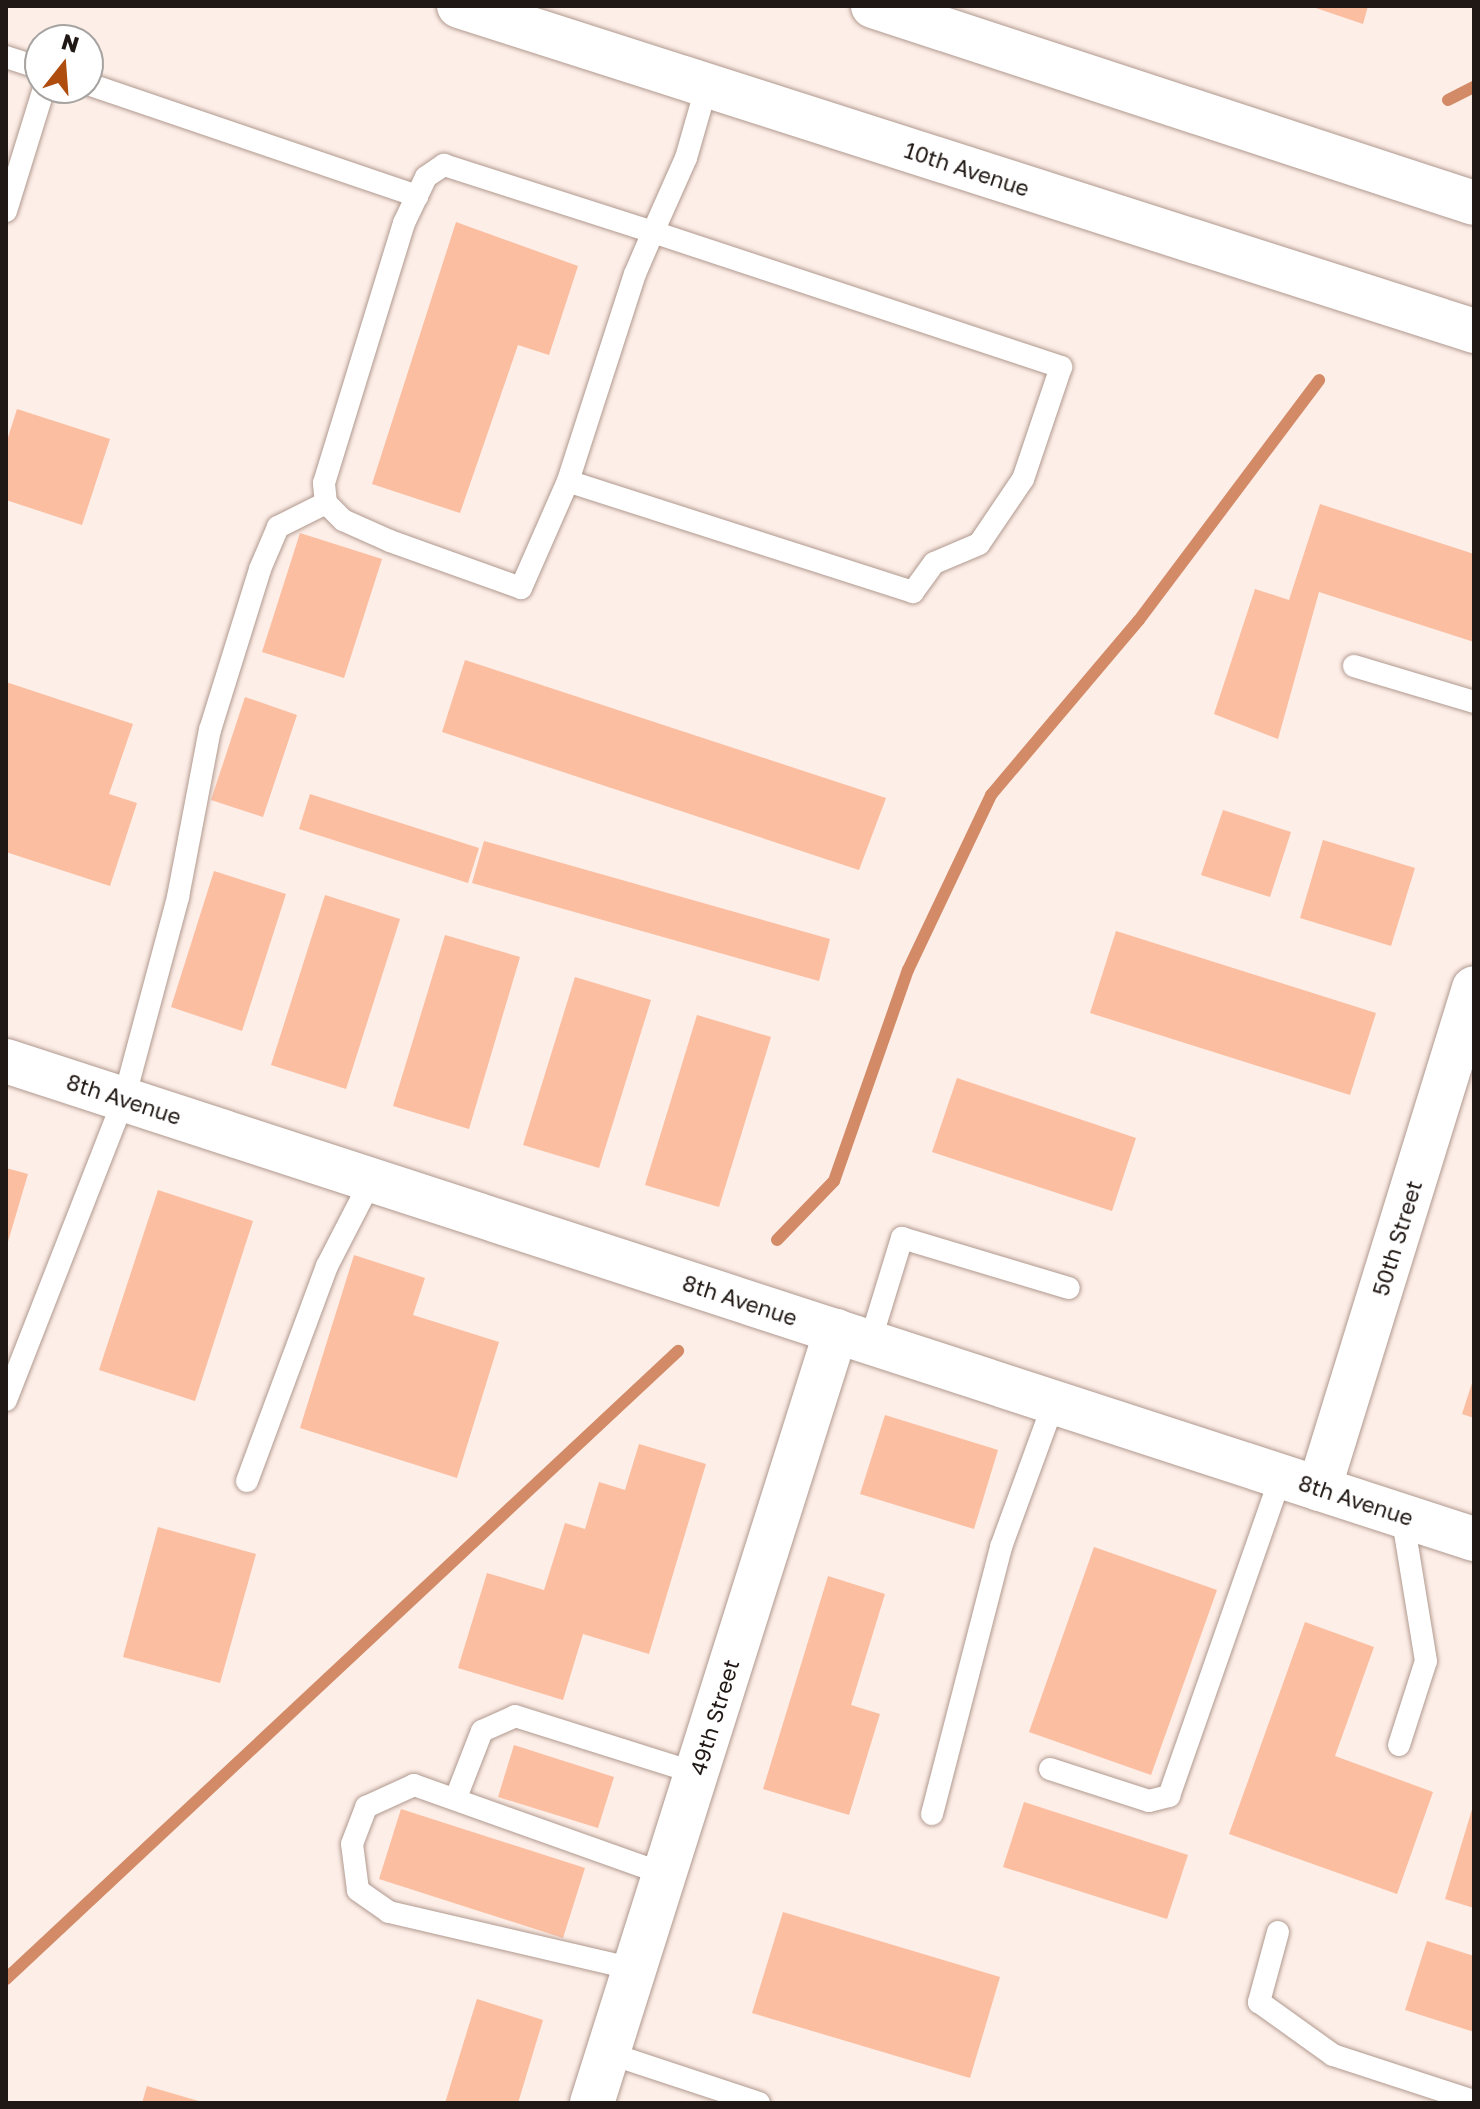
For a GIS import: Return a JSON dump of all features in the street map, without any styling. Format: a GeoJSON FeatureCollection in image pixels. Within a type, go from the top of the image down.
{"type":"FeatureCollection","features":[{"type":"Feature","properties":{"kind":"street","name":"10th Avenue"},"geometry":{"type":"LineString","coordinates":[[459,6],[1474,331]]}},
{"type":"Feature","properties":{"kind":"street"},"geometry":{"type":"LineString","coordinates":[[873,6],[1474,203]]}},
{"type":"Feature","properties":{"kind":"street","name":"50th Street"},"geometry":{"type":"LineString","coordinates":[[1300,1482],[1474,988]]}},
{"type":"Feature","properties":{"kind":"street","name":"8th Avenue"},"geometry":{"type":"LineString","coordinates":[[6,1061],[1474,1539]]}},
{"type":"Feature","properties":{"kind":"street","name":"49th Street"},"geometry":{"type":"LineString","coordinates":[[592,2103],[696,1773],[853,1336]]}},
{"type":"Feature","properties":{"kind":"lane"},"geometry":{"type":"LineString","coordinates":[[568,481],[913,592],[934,563],[979,544],[1023,479],[1033,451],[1061,367],[653,232],[444,165],[426,177],[417,196],[324,483],[326,503],[343,520],[390,541],[521,588],[568,481],[653,232],[686,158],[707,85]]}},
{"type":"Feature","properties":{"kind":"lane"},"geometry":{"type":"LineString","coordinates":[[104,89],[417,196]]}},
{"type":"Feature","properties":{"kind":"lane"},"geometry":{"type":"LineString","coordinates":[[6,211],[39,104]]}},
{"type":"Feature","properties":{"kind":"lane"},"geometry":{"type":"LineString","coordinates":[[6,1400],[124,1099],[178,897],[210,730],[260,569],[278,527],[326,503]]}},
{"type":"Feature","properties":{"kind":"lane"},"geometry":{"type":"LineString","coordinates":[[1354,666],[1474,702]]}},
{"type":"Feature","properties":{"kind":"lane"},"geometry":{"type":"LineString","coordinates":[[247,1481],[327,1266],[372,1179]]}},
{"type":"Feature","properties":{"kind":"lane"},"geometry":{"type":"LineString","coordinates":[[853,1336],[902,1238],[1069,1288]]}},
{"type":"Feature","properties":{"kind":"lane"},"geometry":{"type":"LineString","coordinates":[[932,1814],[1001,1547],[1054,1402]]}},
{"type":"Feature","properties":{"kind":"lane"},"geometry":{"type":"LineString","coordinates":[[1050,1769],[1149,1801],[1169,1796],[1300,1482]]}},
{"type":"Feature","properties":{"kind":"lane"},"geometry":{"type":"LineString","coordinates":[[1399,1745],[1426,1661],[1402,1515]]}},
{"type":"Feature","properties":{"kind":"lane"},"geometry":{"type":"LineString","coordinates":[[457,1795],[482,1731],[515,1716],[696,1773]]}},
{"type":"Feature","properties":{"kind":"lane"},"geometry":{"type":"LineString","coordinates":[[634,1969],[370,1903],[352,1873],[366,1807],[414,1785],[457,1795],[664,1874]]}},
{"type":"Feature","properties":{"kind":"lane"},"geometry":{"type":"LineString","coordinates":[[1278,1932],[1259,2002],[1333,2055],[1474,2101]]}},
{"type":"Feature","properties":{"kind":"lane"},"geometry":{"type":"LineString","coordinates":[[608,2053],[759,2103]]}},
{"type":"Feature","properties":{"kind":"building"},"geometry":{"type":"Polygon","coordinates":[[[1310,6],[1368,6],[1363,24],[1310,6]]]}},
{"type":"Feature","properties":{"kind":"building"},"geometry":{"type":"Polygon","coordinates":[[[456,222],[578,266],[549,355],[518,345],[460,513],[372,484],[456,222]]]}},
{"type":"Feature","properties":{"kind":"building"},"geometry":{"type":"Polygon","coordinates":[[[17,409],[110,439],[82,525],[6,500],[6,444],[17,409]]]}},
{"type":"Feature","properties":{"kind":"building"},"geometry":{"type":"Polygon","coordinates":[[[1320,504],[1474,554],[1474,642],[1319,592],[1278,739],[1214,714],[1255,589],[1289,600],[1320,504]]]}},
{"type":"Feature","properties":{"kind":"building"},"geometry":{"type":"Polygon","coordinates":[[[300,533],[382,559],[344,678],[262,652],[300,533]]]}},
{"type":"Feature","properties":{"kind":"building"},"geometry":{"type":"Polygon","coordinates":[[[465,660],[886,798],[859,870],[442,732],[465,660]]]}},
{"type":"Feature","properties":{"kind":"building"},"geometry":{"type":"Polygon","coordinates":[[[6,682],[133,724],[109,794],[137,803],[110,886],[6,852],[6,682]]]}},
{"type":"Feature","properties":{"kind":"building"},"geometry":{"type":"Polygon","coordinates":[[[245,697],[297,715],[263,817],[211,800],[245,697]]]}},
{"type":"Feature","properties":{"kind":"building"},"geometry":{"type":"Polygon","coordinates":[[[310,794],[479,848],[468,883],[299,829],[310,794]]]}},
{"type":"Feature","properties":{"kind":"building"},"geometry":{"type":"Polygon","coordinates":[[[1223,810],[1291,832],[1270,897],[1201,875],[1223,810]]]}},
{"type":"Feature","properties":{"kind":"building"},"geometry":{"type":"Polygon","coordinates":[[[1323,840],[1415,868],[1391,946],[1300,918],[1323,840]]]}},
{"type":"Feature","properties":{"kind":"building"},"geometry":{"type":"Polygon","coordinates":[[[484,841],[830,939],[819,981],[472,883],[484,841]]]}},
{"type":"Feature","properties":{"kind":"building"},"geometry":{"type":"Polygon","coordinates":[[[214,871],[286,894],[242,1031],[171,1007],[214,871]]]}},
{"type":"Feature","properties":{"kind":"building"},"geometry":{"type":"Polygon","coordinates":[[[325,895],[400,919],[346,1089],[271,1065],[325,895]]]}},
{"type":"Feature","properties":{"kind":"building"},"geometry":{"type":"Polygon","coordinates":[[[1116,931],[1376,1013],[1350,1095],[1090,1013],[1116,931]]]}},
{"type":"Feature","properties":{"kind":"building"},"geometry":{"type":"Polygon","coordinates":[[[445,935],[520,957],[469,1129],[393,1106],[445,935]]]}},
{"type":"Feature","properties":{"kind":"building"},"geometry":{"type":"Polygon","coordinates":[[[575,977],[651,1000],[599,1168],[523,1145],[575,977]]]}},
{"type":"Feature","properties":{"kind":"building"},"geometry":{"type":"Polygon","coordinates":[[[697,1015],[771,1037],[719,1207],[645,1185],[697,1015]]]}},
{"type":"Feature","properties":{"kind":"building"},"geometry":{"type":"Polygon","coordinates":[[[957,1078],[1136,1138],[1112,1211],[932,1152],[957,1078]]]}},
{"type":"Feature","properties":{"kind":"building"},"geometry":{"type":"Polygon","coordinates":[[[6,1168],[28,1174],[7,1245],[6,1245],[6,1168]]]}},
{"type":"Feature","properties":{"kind":"building"},"geometry":{"type":"Polygon","coordinates":[[[158,1190],[253,1221],[195,1401],[99,1370],[158,1190]]]}},
{"type":"Feature","properties":{"kind":"building"},"geometry":{"type":"Polygon","coordinates":[[[354,1255],[425,1278],[413,1315],[499,1342],[457,1478],[300,1428],[354,1255]]]}},
{"type":"Feature","properties":{"kind":"building"},"geometry":{"type":"Polygon","coordinates":[[[1474,1380],[1474,1418],[1462,1414],[1474,1380]]]}},
{"type":"Feature","properties":{"kind":"building"},"geometry":{"type":"Polygon","coordinates":[[[885,1415],[998,1450],[974,1529],[860,1494],[885,1415]]]}},
{"type":"Feature","properties":{"kind":"building"},"geometry":{"type":"Polygon","coordinates":[[[639,1444],[706,1464],[649,1654],[583,1634],[563,1700],[458,1668],[487,1573],[544,1590],[565,1523],[585,1529],[599,1482],[625,1490],[639,1444]]]}},
{"type":"Feature","properties":{"kind":"building"},"geometry":{"type":"Polygon","coordinates":[[[158,1527],[256,1554],[220,1683],[123,1657],[158,1527]]]}},
{"type":"Feature","properties":{"kind":"building"},"geometry":{"type":"Polygon","coordinates":[[[1094,1547],[1217,1590],[1151,1775],[1029,1732],[1094,1547]]]}},
{"type":"Feature","properties":{"kind":"building"},"geometry":{"type":"Polygon","coordinates":[[[828,1576],[885,1594],[851,1705],[880,1714],[849,1815],[763,1789],[828,1576]]]}},
{"type":"Feature","properties":{"kind":"building"},"geometry":{"type":"Polygon","coordinates":[[[1305,1622],[1374,1647],[1335,1756],[1433,1792],[1397,1894],[1229,1834],[1305,1622]]]}},
{"type":"Feature","properties":{"kind":"building"},"geometry":{"type":"Polygon","coordinates":[[[514,1745],[614,1777],[598,1828],[498,1797],[514,1745]]]}},
{"type":"Feature","properties":{"kind":"building"},"geometry":{"type":"Polygon","coordinates":[[[1024,1802],[1188,1855],[1167,1919],[1003,1867],[1024,1802]]]}},
{"type":"Feature","properties":{"kind":"building"},"geometry":{"type":"Polygon","coordinates":[[[1474,1806],[1474,1908],[1445,1899],[1474,1806]]]}},
{"type":"Feature","properties":{"kind":"building"},"geometry":{"type":"Polygon","coordinates":[[[401,1809],[585,1868],[563,1938],[379,1879],[401,1809]]]}},
{"type":"Feature","properties":{"kind":"building"},"geometry":{"type":"Polygon","coordinates":[[[783,1912],[1000,1977],[970,2078],[752,2013],[783,1912]]]}},
{"type":"Feature","properties":{"kind":"building"},"geometry":{"type":"Polygon","coordinates":[[[1427,1941],[1474,1956],[1474,2032],[1405,2010],[1427,1941]]]}},
{"type":"Feature","properties":{"kind":"building"},"geometry":{"type":"Polygon","coordinates":[[[477,1999],[543,2020],[518,2103],[445,2103],[477,1999]]]}},
{"type":"Feature","properties":{"kind":"building"},"geometry":{"type":"Polygon","coordinates":[[[147,2086],[202,2102],[202,2103],[142,2103],[147,2086]]]}},
{"type":"Feature","properties":{"kind":"waterway"},"geometry":{"type":"LineString","coordinates":[[1448,100],[1474,87]]}},
{"type":"Feature","properties":{"kind":"waterway"},"geometry":{"type":"LineString","coordinates":[[777,1240],[834,1181],[908,970],[991,795],[1139,620],[1319,380]]}},
{"type":"Feature","properties":{"kind":"waterway"},"geometry":{"type":"LineString","coordinates":[[6,1979],[678,1351]]}}]}
